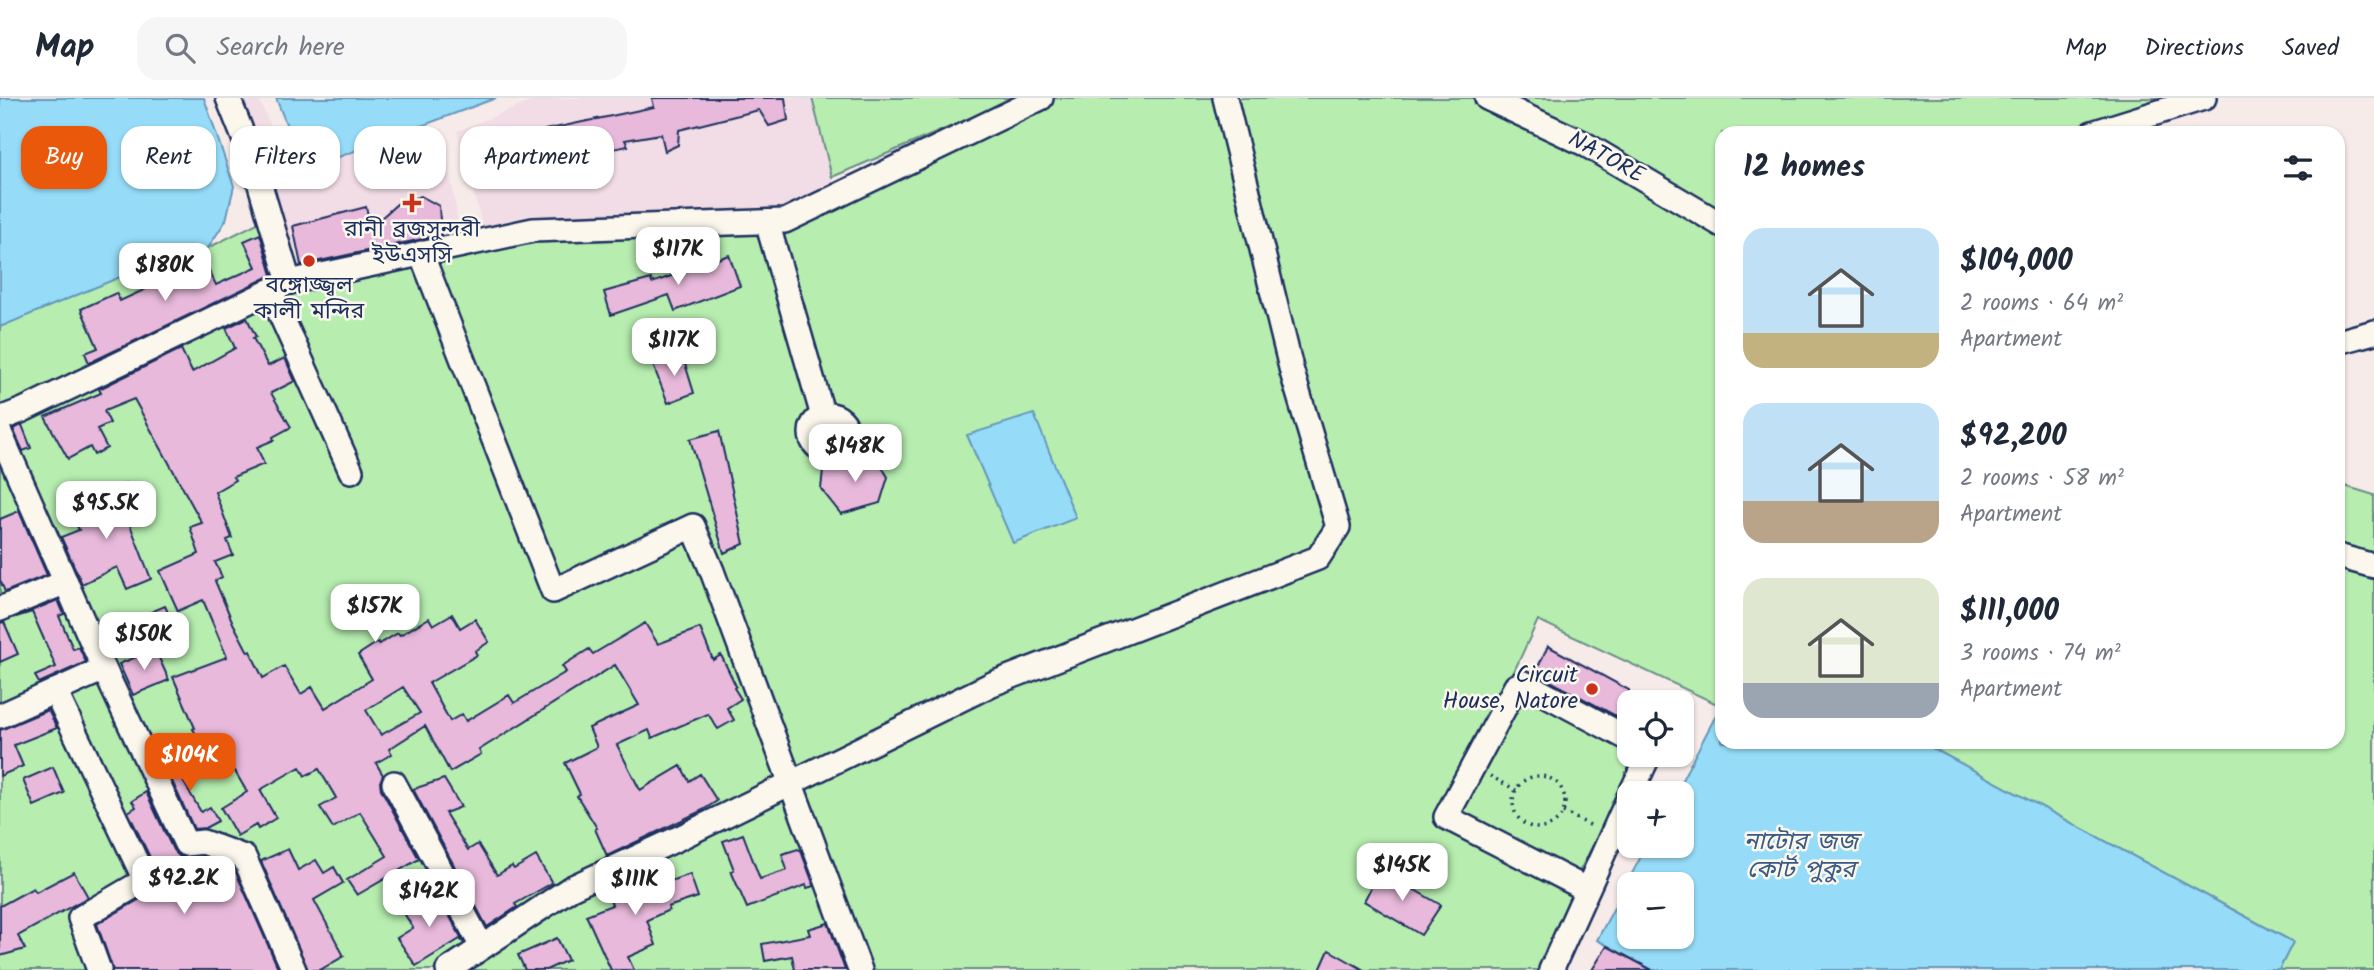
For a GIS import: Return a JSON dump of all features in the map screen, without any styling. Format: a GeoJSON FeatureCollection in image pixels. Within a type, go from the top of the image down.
{"type":"FeatureCollection","features":[{"type":"Feature","properties":{"kind":"street"},"geometry":{"type":"LineString","coordinates":[[228,98],[252,158],[279,286],[351,471]]}},
{"type":"Feature","properties":{"kind":"street"},"geometry":{"type":"LineString","coordinates":[[0,419],[279,286],[533,230],[785,221],[1041,98]]}},
{"type":"Feature","properties":{"kind":"street"},"geometry":{"type":"LineString","coordinates":[[448,970],[570,888],[992,684],[1318,558],[1338,527],[1292,372],[1225,98]]}},
{"type":"Feature","properties":{"kind":"street","name":"NATORE"},"geometry":{"type":"LineString","coordinates":[[1487,98],[1583,143],[1715,221]]}},
{"type":"Feature","properties":{"kind":"street"},"geometry":{"type":"LineString","coordinates":[[2114,126],[2204,98]]}},
{"type":"Feature","properties":{"kind":"street"},"geometry":{"type":"LineString","coordinates":[[767,222],[823,416]]}},
{"type":"Feature","properties":{"kind":"street"},"geometry":{"type":"LineString","coordinates":[[421,254],[553,591],[693,526],[860,970]]}},
{"type":"Feature","properties":{"kind":"street"},"geometry":{"type":"LineString","coordinates":[[2345,340],[2374,332]]}},
{"type":"Feature","properties":{"kind":"street"},"geometry":{"type":"LineString","coordinates":[[0,433],[104,669],[186,844],[203,842],[244,857],[294,970]]}},
{"type":"Feature","properties":{"kind":"street"},"geometry":{"type":"LineString","coordinates":[[2345,558],[2374,566]]}},
{"type":"Feature","properties":{"kind":"street"},"geometry":{"type":"LineString","coordinates":[[0,609],[66,582]]}},
{"type":"Feature","properties":{"kind":"street"},"geometry":{"type":"LineString","coordinates":[[0,716],[104,669]]}},
{"type":"Feature","properties":{"kind":"street"},"geometry":{"type":"LineString","coordinates":[[1586,889],[1446,817],[1516,686],[1524,683],[1617,733]]}},
{"type":"Feature","properties":{"kind":"street"},"geometry":{"type":"LineString","coordinates":[[55,691],[145,880],[80,918],[99,970]]}},
{"type":"Feature","properties":{"kind":"street"},"geometry":{"type":"LineString","coordinates":[[394,783],[482,947]]}},
{"type":"Feature","properties":{"kind":"street"},"geometry":{"type":"LineString","coordinates":[[1551,970],[1617,822]]}},
{"type":"Feature","properties":{"kind":"path"},"geometry":{"type":"LineString","coordinates":[[1473,767],[1516,790]]}},
{"type":"Feature","properties":{"kind":"path"},"geometry":{"type":"LineString","coordinates":[[1546,777],[1560,787],[1564,795],[1563,812],[1558,819],[1544,828],[1527,825],[1516,814],[1513,806],[1516,790],[1528,778],[1546,777]]}},
{"type":"Feature","properties":{"kind":"path"},"geometry":{"type":"LineString","coordinates":[[1563,812],[1611,835]]}},
{"type":"Feature","properties":{"kind":"shaded area"},"geometry":{"type":"Polygon","coordinates":[[[235,98],[258,98],[271,126],[245,126],[235,98]]]}},
{"type":"Feature","properties":{"kind":"shaded area"},"geometry":{"type":"Polygon","coordinates":[[[540,98],[812,98],[837,196],[785,221],[716,223],[530,215],[483,228],[473,189],[614,189],[614,126],[470,126],[540,98]]]}},
{"type":"Feature","properties":{"kind":"shaded area"},"geometry":{"type":"Polygon","coordinates":[[[446,151],[462,245],[329,273],[319,242],[288,249],[267,189],[340,189],[340,157],[354,152],[354,189],[446,189],[446,151]]]}},
{"type":"Feature","properties":{"kind":"green space"},"geometry":{"type":"Polygon","coordinates":[[[812,98],[1018,98],[832,177],[812,98]]]}},
{"type":"Feature","properties":{"kind":"green space"},"geometry":{"type":"Polygon","coordinates":[[[1041,98],[2200,98],[2114,126],[1715,126],[1715,703],[1694,693],[1694,690],[1687,690],[1538,620],[1446,817],[1586,889],[1552,970],[0,970],[0,325],[149,265],[208,248],[269,217],[288,281],[533,230],[784,221],[1041,98]]]}},
{"type":"Feature","properties":{"kind":"green space"},"geometry":{"type":"Polygon","coordinates":[[[2345,486],[2374,495],[2374,970],[2279,970],[2293,942],[1934,749],[2345,749],[2345,486]]]}},
{"type":"Feature","properties":{"kind":"green space"},"geometry":{"type":"Polygon","coordinates":[[[1528,687],[1617,738],[1617,767],[1633,767],[1626,781],[1617,781],[1617,799],[1575,880],[1461,814],[1528,687]]]}},
{"type":"Feature","properties":{"kind":"water"},"geometry":{"type":"Polygon","coordinates":[[[0,98],[204,98],[214,126],[121,126],[121,189],[216,189],[216,133],[230,174],[230,189],[233,189],[226,220],[208,248],[149,265],[0,327],[0,98]]]}},
{"type":"Feature","properties":{"kind":"water"},"geometry":{"type":"Polygon","coordinates":[[[276,98],[496,98],[421,126],[354,126],[354,151],[340,156],[340,126],[287,126],[276,98]]]}},
{"type":"Feature","properties":{"kind":"water"},"geometry":{"type":"Polygon","coordinates":[[[1034,414],[1076,518],[1013,543],[967,435],[1034,414]]]}},
{"type":"Feature","properties":{"kind":"water","name":"নাটোর জজ কোর্ট পুকুর"},"geometry":{"type":"Polygon","coordinates":[[[1715,717],[1715,749],[1934,749],[2293,942],[2279,970],[1652,970],[1597,940],[1617,902],[1617,949],[1694,949],[1694,872],[1633,872],[1640,858],[1694,858],[1694,781],[1681,781],[1689,767],[1694,767],[1694,757],[1715,717]]]}},
{"type":"Feature","properties":{"kind":"building"},"geometry":{"type":"Polygon","coordinates":[[[652,98],[785,98],[788,120],[769,126],[759,110],[679,130],[678,145],[665,151],[661,134],[625,140],[628,146],[614,149],[614,126],[564,126],[654,107],[652,98]]]}},
{"type":"Feature","properties":{"kind":"building"},"geometry":{"type":"Polygon","coordinates":[[[421,196],[439,206],[441,235],[301,265],[293,226],[366,207],[371,227],[397,204],[421,196]]]}},
{"type":"Feature","properties":{"kind":"building"},"geometry":{"type":"Polygon","coordinates":[[[260,234],[272,275],[89,363],[85,353],[98,348],[81,309],[116,293],[120,301],[148,288],[145,282],[160,275],[163,282],[206,264],[216,285],[256,267],[244,241],[260,234]]]}},
{"type":"Feature","properties":{"kind":"building"},"geometry":{"type":"Polygon","coordinates":[[[729,255],[740,286],[675,311],[669,295],[611,315],[604,292],[651,279],[652,283],[729,255]]]}},
{"type":"Feature","properties":{"kind":"building"},"geometry":{"type":"Polygon","coordinates":[[[247,318],[256,337],[253,338],[268,366],[285,358],[295,381],[271,393],[291,427],[273,437],[274,440],[257,447],[264,464],[233,477],[235,480],[215,492],[232,538],[227,540],[233,555],[215,562],[222,577],[215,581],[233,623],[263,678],[284,666],[301,694],[312,687],[325,708],[372,679],[358,655],[378,642],[379,644],[398,633],[400,635],[429,618],[433,625],[452,614],[460,628],[475,619],[489,642],[475,651],[477,655],[429,683],[450,721],[462,714],[466,721],[509,695],[514,703],[566,672],[562,666],[589,649],[593,654],[645,623],[658,644],[700,628],[713,660],[721,655],[741,699],[727,708],[734,720],[718,729],[708,714],[652,738],[649,730],[617,745],[640,790],[681,766],[689,781],[700,774],[717,801],[607,856],[595,829],[597,828],[577,796],[580,794],[565,763],[597,747],[589,728],[639,705],[615,665],[479,750],[481,754],[450,772],[425,726],[389,749],[392,754],[376,763],[383,775],[381,789],[419,859],[357,895],[347,880],[387,856],[360,812],[333,828],[320,807],[336,798],[319,769],[305,776],[300,767],[260,790],[276,818],[258,829],[256,825],[237,836],[221,808],[247,792],[216,739],[203,747],[193,729],[195,728],[173,677],[227,657],[203,600],[178,611],[160,571],[199,554],[190,527],[202,523],[134,399],[104,411],[110,423],[97,429],[107,448],[94,455],[90,447],[68,459],[45,417],[101,393],[99,389],[181,349],[192,372],[235,348],[226,328],[247,318]],[[403,687],[366,710],[381,735],[420,713],[403,687]]]}},
{"type":"Feature","properties":{"kind":"building"},"geometry":{"type":"Polygon","coordinates":[[[682,354],[694,393],[668,403],[653,365],[682,354]]]}},
{"type":"Feature","properties":{"kind":"building"},"geometry":{"type":"Polygon","coordinates":[[[22,425],[31,448],[23,451],[13,429],[22,425]]]}},
{"type":"Feature","properties":{"kind":"building"},"geometry":{"type":"Polygon","coordinates":[[[719,431],[744,544],[724,553],[690,439],[719,431]]]}},
{"type":"Feature","properties":{"kind":"building"},"geometry":{"type":"Polygon","coordinates":[[[874,454],[888,477],[880,503],[841,514],[821,489],[823,470],[874,454]]]}},
{"type":"Feature","properties":{"kind":"building"},"geometry":{"type":"Polygon","coordinates":[[[126,483],[133,500],[122,504],[151,579],[127,589],[117,567],[82,584],[61,537],[79,530],[71,512],[113,493],[111,489],[126,483]]]}},
{"type":"Feature","properties":{"kind":"building"},"geometry":{"type":"Polygon","coordinates":[[[19,511],[47,575],[5,592],[0,580],[0,519],[19,511]]]}},
{"type":"Feature","properties":{"kind":"building"},"geometry":{"type":"Polygon","coordinates":[[[58,600],[64,614],[59,616],[73,649],[79,647],[86,662],[39,683],[35,676],[56,667],[32,612],[16,617],[58,600]]]}},
{"type":"Feature","properties":{"kind":"building"},"geometry":{"type":"Polygon","coordinates":[[[165,606],[174,626],[153,635],[144,615],[165,606]]]}},
{"type":"Feature","properties":{"kind":"building"},"geometry":{"type":"Polygon","coordinates":[[[4,622],[18,654],[0,662],[0,623],[4,622]]]}},
{"type":"Feature","properties":{"kind":"building","name":"Circuit House, Natore"},"geometry":{"type":"Polygon","coordinates":[[[1548,646],[1629,690],[1617,690],[1617,717],[1535,673],[1548,646]]]}},
{"type":"Feature","properties":{"kind":"building"},"geometry":{"type":"Polygon","coordinates":[[[155,649],[169,680],[133,695],[119,664],[155,649]]]}},
{"type":"Feature","properties":{"kind":"building"},"geometry":{"type":"Polygon","coordinates":[[[48,710],[57,728],[14,745],[23,766],[0,776],[0,730],[48,710]]]}},
{"type":"Feature","properties":{"kind":"building"},"geometry":{"type":"Polygon","coordinates":[[[189,754],[200,772],[183,781],[201,812],[210,807],[218,821],[205,828],[194,829],[166,768],[189,754]]]}},
{"type":"Feature","properties":{"kind":"building"},"geometry":{"type":"Polygon","coordinates":[[[53,767],[64,793],[34,806],[23,780],[53,767]]]}},
{"type":"Feature","properties":{"kind":"building"},"geometry":{"type":"Polygon","coordinates":[[[444,779],[461,807],[445,813],[468,850],[478,844],[497,875],[536,856],[552,883],[515,904],[517,907],[487,927],[413,789],[444,779]]]}},
{"type":"Feature","properties":{"kind":"building"},"geometry":{"type":"Polygon","coordinates":[[[146,792],[173,850],[180,857],[190,858],[206,885],[235,870],[279,970],[113,970],[97,924],[152,892],[159,881],[128,812],[136,807],[132,801],[146,792]]]}},
{"type":"Feature","properties":{"kind":"building"},"geometry":{"type":"Polygon","coordinates":[[[743,834],[760,879],[787,870],[782,854],[798,849],[814,886],[807,888],[806,885],[747,908],[731,871],[734,870],[723,841],[743,834]]]}},
{"type":"Feature","properties":{"kind":"building"},"geometry":{"type":"Polygon","coordinates":[[[288,849],[298,870],[316,860],[324,873],[334,867],[343,883],[314,900],[344,956],[320,970],[308,970],[261,861],[288,849]]]}},
{"type":"Feature","properties":{"kind":"building"},"geometry":{"type":"Polygon","coordinates":[[[1380,870],[1441,905],[1421,935],[1364,901],[1380,870]]]}},
{"type":"Feature","properties":{"kind":"building"},"geometry":{"type":"Polygon","coordinates":[[[74,872],[88,897],[18,936],[25,949],[0,956],[0,906],[33,888],[36,892],[74,872]]]}},
{"type":"Feature","properties":{"kind":"building"},"geometry":{"type":"Polygon","coordinates":[[[690,874],[698,897],[668,907],[669,910],[647,920],[656,945],[628,957],[634,970],[611,970],[586,915],[612,905],[605,888],[618,882],[622,889],[655,876],[659,885],[690,874]]]}},
{"type":"Feature","properties":{"kind":"building"},"geometry":{"type":"Polygon","coordinates":[[[433,885],[464,943],[460,939],[416,966],[397,938],[413,928],[404,913],[431,896],[427,889],[433,885]]]}},
{"type":"Feature","properties":{"kind":"building"},"geometry":{"type":"Polygon","coordinates":[[[828,923],[845,970],[795,970],[792,956],[765,961],[762,944],[810,935],[808,929],[828,923]]]}},
{"type":"Feature","properties":{"kind":"building"},"geometry":{"type":"Polygon","coordinates":[[[557,938],[568,960],[546,970],[525,970],[518,955],[557,938]]]}},
{"type":"Feature","properties":{"kind":"building"},"geometry":{"type":"Polygon","coordinates":[[[1607,946],[1652,970],[1592,970],[1607,946]]]}},
{"type":"Feature","properties":{"kind":"building"},"geometry":{"type":"Polygon","coordinates":[[[1329,950],[1364,970],[1320,970],[1329,950]]]}},
{"type":"Feature","properties":{"kind":"place","name":"রানী ব্রজসুন্দরী ইউএসসি"},"geometry":{"type":"Point","coordinates":[412,203]}},
{"type":"Feature","properties":{"kind":"place","name":"বঙ্গোজ্জ্বল কালী মন্দির"},"geometry":{"type":"Point","coordinates":[309,261]}},
{"type":"Feature","properties":{"kind":"place","name":"Circuit House, Natore"},"geometry":{"type":"Point","coordinates":[1592,689]}}]}
